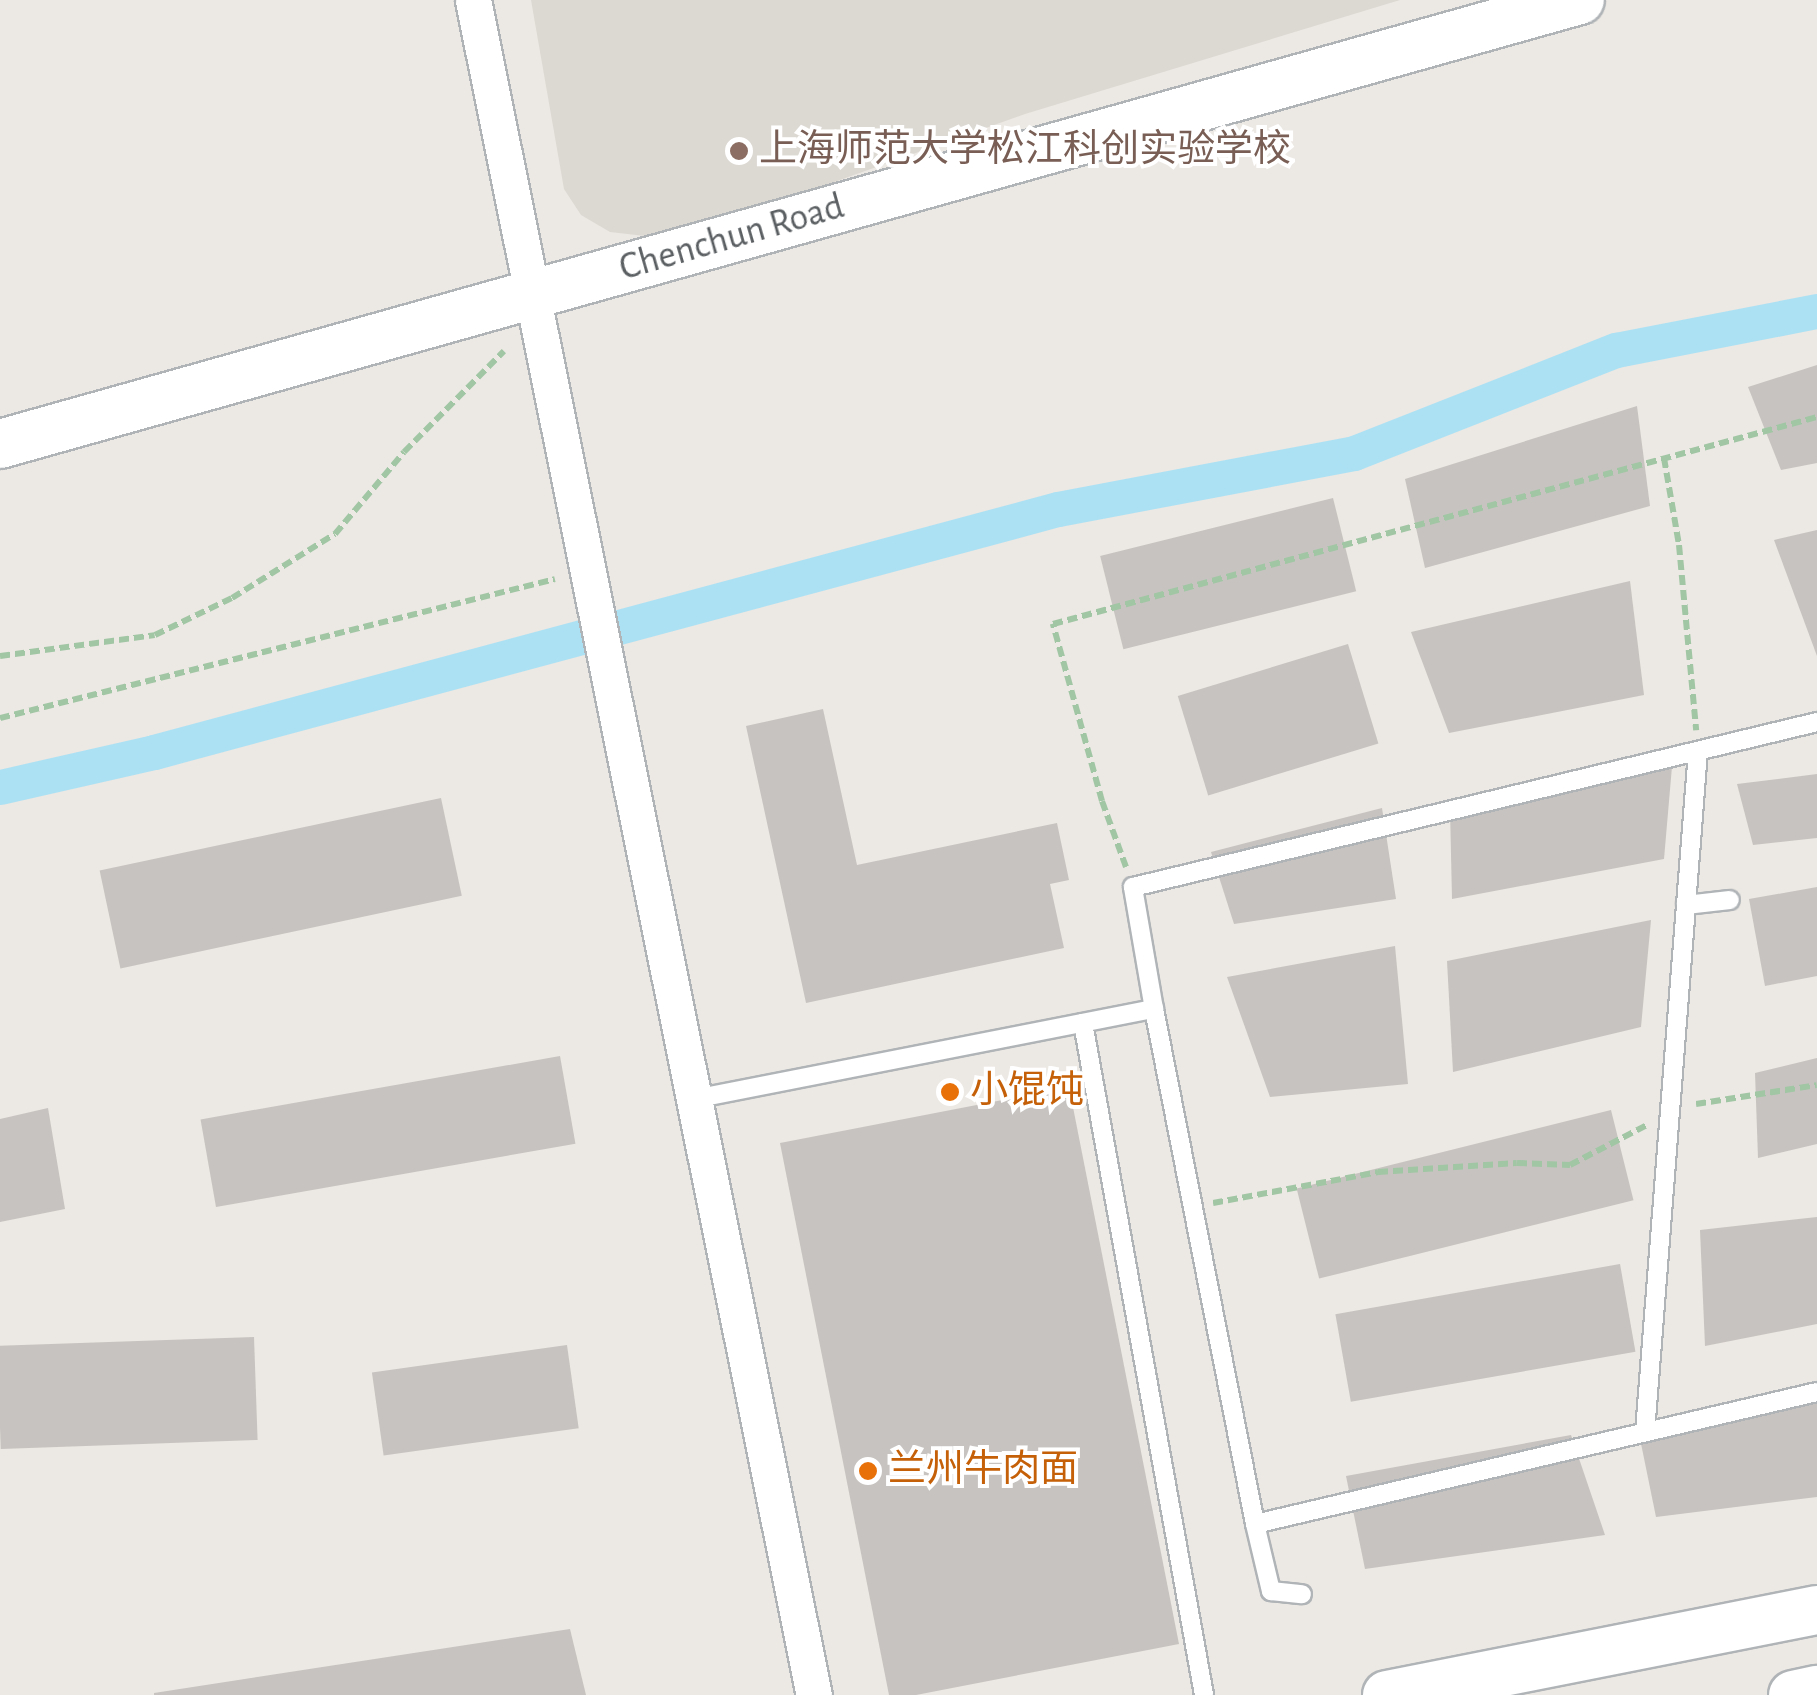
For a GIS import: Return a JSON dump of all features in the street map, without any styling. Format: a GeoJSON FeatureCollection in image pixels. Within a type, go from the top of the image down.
{"type":"FeatureCollection","features":[{"type":"Feature","properties":{"kind":"street"},"geometry":{"type":"LineString","coordinates":[[474,0],[814,1695]]}},
{"type":"Feature","properties":{"kind":"street","name":"Chenchun Road"},"geometry":{"type":"LineString","coordinates":[[0,444],[1580,0]]}},
{"type":"Feature","properties":{"kind":"street"},"geometry":{"type":"LineString","coordinates":[[1386,1695],[1817,1610]]}},
{"type":"Feature","properties":{"kind":"street"},"geometry":{"type":"LineString","coordinates":[[1792,1695],[1817,1690]]}},
{"type":"Feature","properties":{"kind":"lane"},"geometry":{"type":"LineString","coordinates":[[1302,1594],[1271,1591],[1255,1524],[1133,886],[1817,722]]}},
{"type":"Feature","properties":{"kind":"lane"},"geometry":{"type":"LineString","coordinates":[[1645,1432],[1698,751]]}},
{"type":"Feature","properties":{"kind":"lane"},"geometry":{"type":"LineString","coordinates":[[1686,905],[1730,900]]}},
{"type":"Feature","properties":{"kind":"lane"},"geometry":{"type":"LineString","coordinates":[[694,1099],[1154,1010]]}},
{"type":"Feature","properties":{"kind":"lane"},"geometry":{"type":"LineString","coordinates":[[1083,1023],[1204,1695]]}},
{"type":"Feature","properties":{"kind":"lane"},"geometry":{"type":"LineString","coordinates":[[1255,1524],[1817,1392]]}},
{"type":"Feature","properties":{"kind":"path"},"geometry":{"type":"LineString","coordinates":[[0,656],[155,634],[232,598],[334,534],[404,452],[504,351]]}},
{"type":"Feature","properties":{"kind":"path"},"geometry":{"type":"LineString","coordinates":[[1133,886],[1102,801],[1054,624],[1817,417]]}},
{"type":"Feature","properties":{"kind":"path"},"geometry":{"type":"LineString","coordinates":[[1664,458],[1679,545],[1698,751]]}},
{"type":"Feature","properties":{"kind":"path"},"geometry":{"type":"LineString","coordinates":[[0,718],[556,578]]}},
{"type":"Feature","properties":{"kind":"path"},"geometry":{"type":"LineString","coordinates":[[1192,1207],[1378,1172],[1517,1163],[1570,1165],[1706,1100],[1817,1085]]}},
{"type":"Feature","properties":{"kind":"shaded area","name":"上海师范大学松江科创实验学校"},"geometry":{"type":"Polygon","coordinates":[[[531,0],[1400,0],[1025,114],[753,211],[645,236],[610,232],[581,215],[564,189],[531,0]]]}},
{"type":"Feature","properties":{"kind":"building"},"geometry":{"type":"Polygon","coordinates":[[[1817,365],[1817,463],[1781,470],[1748,387],[1817,365]]]}},
{"type":"Feature","properties":{"kind":"building"},"geometry":{"type":"Polygon","coordinates":[[[1637,406],[1650,506],[1425,568],[1405,479],[1637,406]]]}},
{"type":"Feature","properties":{"kind":"building"},"geometry":{"type":"Polygon","coordinates":[[[1333,498],[1356,591],[1123,649],[1100,556],[1333,498]]]}},
{"type":"Feature","properties":{"kind":"building"},"geometry":{"type":"Polygon","coordinates":[[[1817,530],[1817,656],[1774,540],[1817,530]]]}},
{"type":"Feature","properties":{"kind":"building"},"geometry":{"type":"Polygon","coordinates":[[[1630,581],[1644,695],[1449,733],[1411,632],[1630,581]]]}},
{"type":"Feature","properties":{"kind":"building"},"geometry":{"type":"Polygon","coordinates":[[[1348,644],[1378,743],[1208,795],[1178,696],[1348,644]]]}},
{"type":"Feature","properties":{"kind":"building"},"geometry":{"type":"Polygon","coordinates":[[[823,709],[857,865],[1057,823],[1069,880],[1050,884],[1064,948],[806,1003],[746,726],[823,709]]]}},
{"type":"Feature","properties":{"kind":"building"},"geometry":{"type":"Polygon","coordinates":[[[1673,755],[1664,859],[1452,899],[1450,809],[1673,755]]]}},
{"type":"Feature","properties":{"kind":"building"},"geometry":{"type":"Polygon","coordinates":[[[1817,774],[1817,838],[1753,845],[1737,784],[1817,774]]]}},
{"type":"Feature","properties":{"kind":"building"},"geometry":{"type":"Polygon","coordinates":[[[441,798],[462,896],[120,968],[100,871],[441,798]]]}},
{"type":"Feature","properties":{"kind":"building"},"geometry":{"type":"Polygon","coordinates":[[[1382,808],[1396,899],[1234,924],[1211,852],[1382,808]]]}},
{"type":"Feature","properties":{"kind":"building"},"geometry":{"type":"Polygon","coordinates":[[[1817,887],[1817,976],[1765,986],[1749,899],[1817,887]]]}},
{"type":"Feature","properties":{"kind":"building"},"geometry":{"type":"Polygon","coordinates":[[[1651,920],[1641,1027],[1453,1072],[1447,961],[1651,920]]]}},
{"type":"Feature","properties":{"kind":"building"},"geometry":{"type":"Polygon","coordinates":[[[1395,946],[1408,1084],[1270,1097],[1227,977],[1395,946]]]}},
{"type":"Feature","properties":{"kind":"building"},"geometry":{"type":"Polygon","coordinates":[[[560,1056],[575,1144],[216,1207],[201,1119],[560,1056]]]}},
{"type":"Feature","properties":{"kind":"building"},"geometry":{"type":"Polygon","coordinates":[[[1817,1058],[1817,1144],[1758,1158],[1755,1073],[1817,1058]]]}},
{"type":"Feature","properties":{"kind":"building"},"geometry":{"type":"Polygon","coordinates":[[[1069,1087],[1179,1644],[916,1695],[889,1695],[780,1143],[1069,1087]]]}},
{"type":"Feature","properties":{"kind":"building"},"geometry":{"type":"Polygon","coordinates":[[[48,1108],[65,1209],[0,1222],[0,1119],[48,1108]]]}},
{"type":"Feature","properties":{"kind":"building"},"geometry":{"type":"Polygon","coordinates":[[[1611,1110],[1633,1200],[1319,1279],[1297,1188],[1611,1110]]]}},
{"type":"Feature","properties":{"kind":"building"},"geometry":{"type":"Polygon","coordinates":[[[1817,1217],[1817,1324],[1705,1346],[1700,1230],[1817,1217]]]}},
{"type":"Feature","properties":{"kind":"building"},"geometry":{"type":"Polygon","coordinates":[[[1620,1264],[1635,1352],[1351,1402],[1335,1314],[1620,1264]]]}},
{"type":"Feature","properties":{"kind":"building"},"geometry":{"type":"Polygon","coordinates":[[[254,1337],[258,1440],[1,1449],[0,1346],[254,1337]]]}},
{"type":"Feature","properties":{"kind":"building"},"geometry":{"type":"Polygon","coordinates":[[[567,1345],[579,1428],[384,1456],[372,1372],[567,1345]]]}},
{"type":"Feature","properties":{"kind":"building"},"geometry":{"type":"Polygon","coordinates":[[[1817,1389],[1817,1497],[1656,1517],[1637,1424],[1817,1389]]]}},
{"type":"Feature","properties":{"kind":"building"},"geometry":{"type":"Polygon","coordinates":[[[1571,1435],[1605,1535],[1365,1569],[1346,1476],[1571,1435]]]}},
{"type":"Feature","properties":{"kind":"building"},"geometry":{"type":"Polygon","coordinates":[[[570,1629],[586,1695],[154,1695],[154,1693],[570,1629]]]}},
{"type":"Feature","properties":{"kind":"waterway"},"geometry":{"type":"LineString","coordinates":[[0,787],[154,752],[1058,509],[1354,453],[1616,350],[1817,311]]}},
{"type":"Feature","properties":{"kind":"place","name":"上海师范大学松江科创实验学校"},"geometry":{"type":"Point","coordinates":[739,151]}},
{"type":"Feature","properties":{"kind":"place","name":"小馄饨"},"geometry":{"type":"Point","coordinates":[950,1092]}},
{"type":"Feature","properties":{"kind":"place","name":"兰州牛肉面"},"geometry":{"type":"Point","coordinates":[868,1471]}}]}
